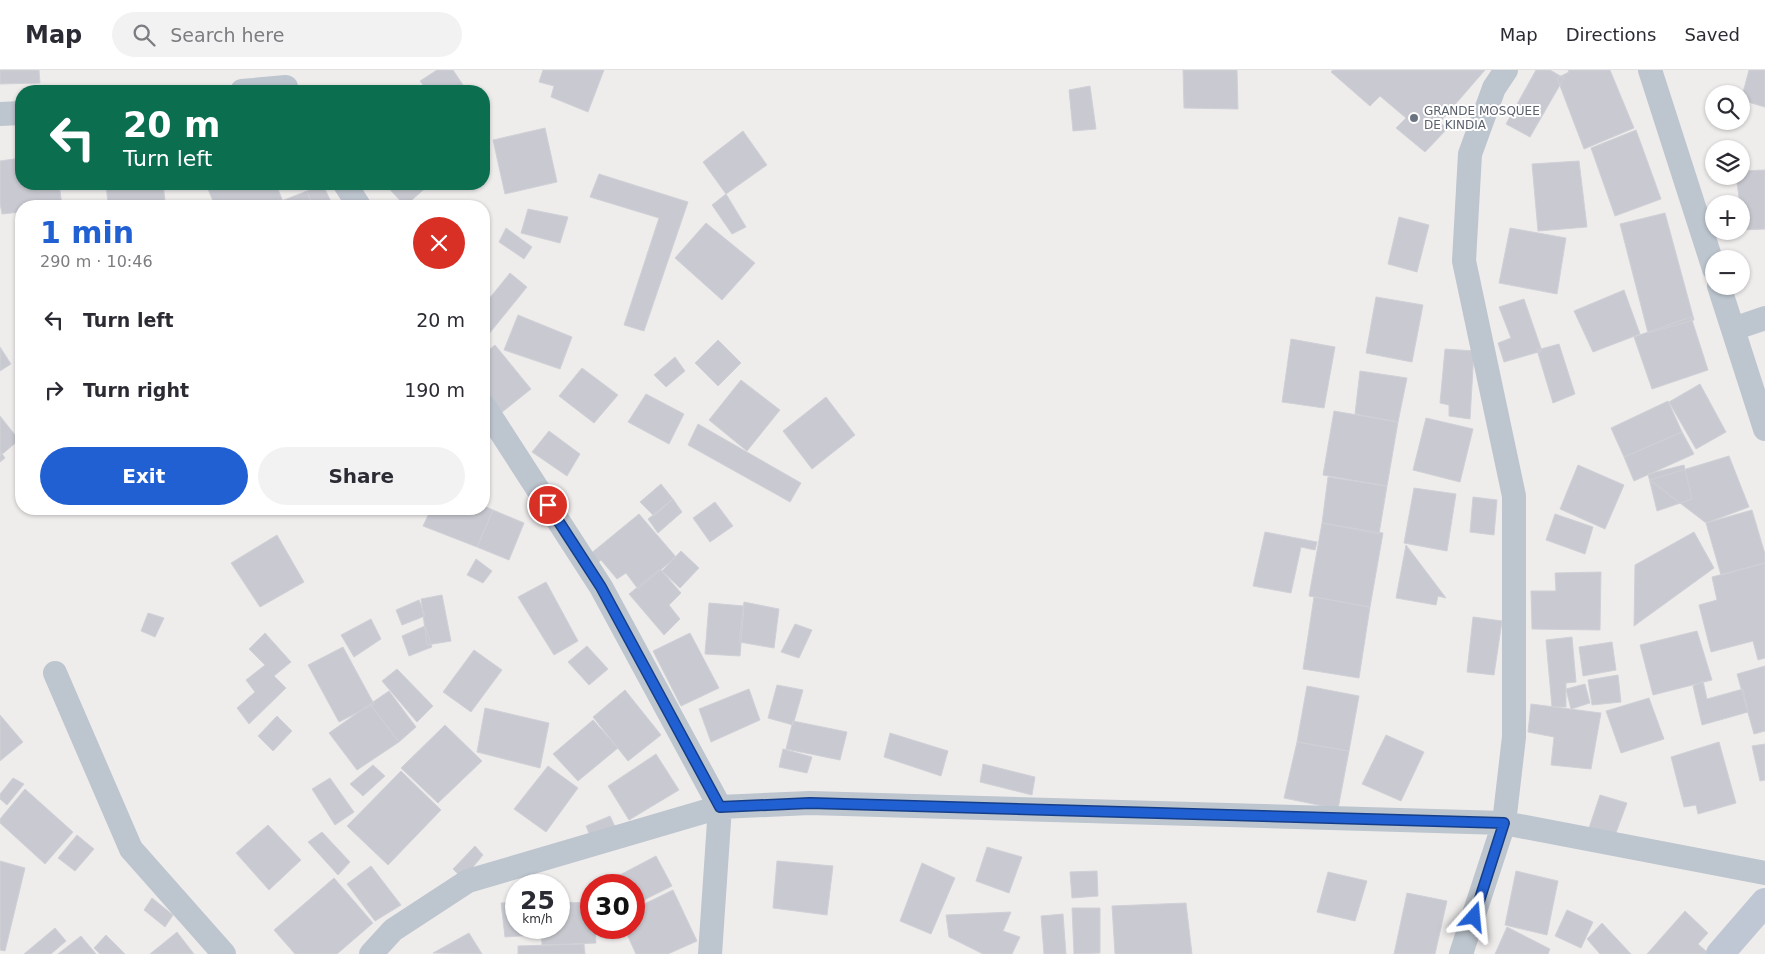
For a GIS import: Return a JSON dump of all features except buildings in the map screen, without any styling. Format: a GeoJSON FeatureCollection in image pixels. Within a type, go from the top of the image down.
{"type":"FeatureCollection","features":[{"type":"Feature","properties":{"kind":"main road"},"geometry":{"type":"LineString","coordinates":[[1720,954],[1765,902]]}},
{"type":"Feature","properties":{"kind":"street"},"geometry":{"type":"LineString","coordinates":[[1462,954],[1504,823],[1514,738],[1514,496],[1464,261],[1470,154],[1494,88],[1506,70]]}},
{"type":"Feature","properties":{"kind":"street"},"geometry":{"type":"LineString","coordinates":[[1650,70],[1708,250]]}},
{"type":"Feature","properties":{"kind":"street"},"geometry":{"type":"LineString","coordinates":[[0,114],[15,113]]}},
{"type":"Feature","properties":{"kind":"street"},"geometry":{"type":"LineString","coordinates":[[1722,295],[1765,429]]}},
{"type":"Feature","properties":{"kind":"street"},"geometry":{"type":"LineString","coordinates":[[1733,329],[1765,318]]}},
{"type":"Feature","properties":{"kind":"street"},"geometry":{"type":"LineString","coordinates":[[490,415],[601,587],[720,807],[710,954]]}},
{"type":"Feature","properties":{"kind":"street"},"geometry":{"type":"LineString","coordinates":[[55,673],[131,849],[224,954]]}},
{"type":"Feature","properties":{"kind":"street"},"geometry":{"type":"LineString","coordinates":[[371,954],[393,930],[468,881],[720,807],[810,803],[1504,823],[1765,872]]}},
{"type":"Feature","properties":{"kind":"place","name":"GRANDE MOSQUEE DE KINDIA"},"geometry":{"type":"Point","coordinates":[1414,118]}},
{"type":"Feature","properties":{"kind":"route"},"geometry":{"type":"LineString","coordinates":[[548,505],[601,587],[720,807],[810,803],[1504,823],[1474,917]]}}]}
